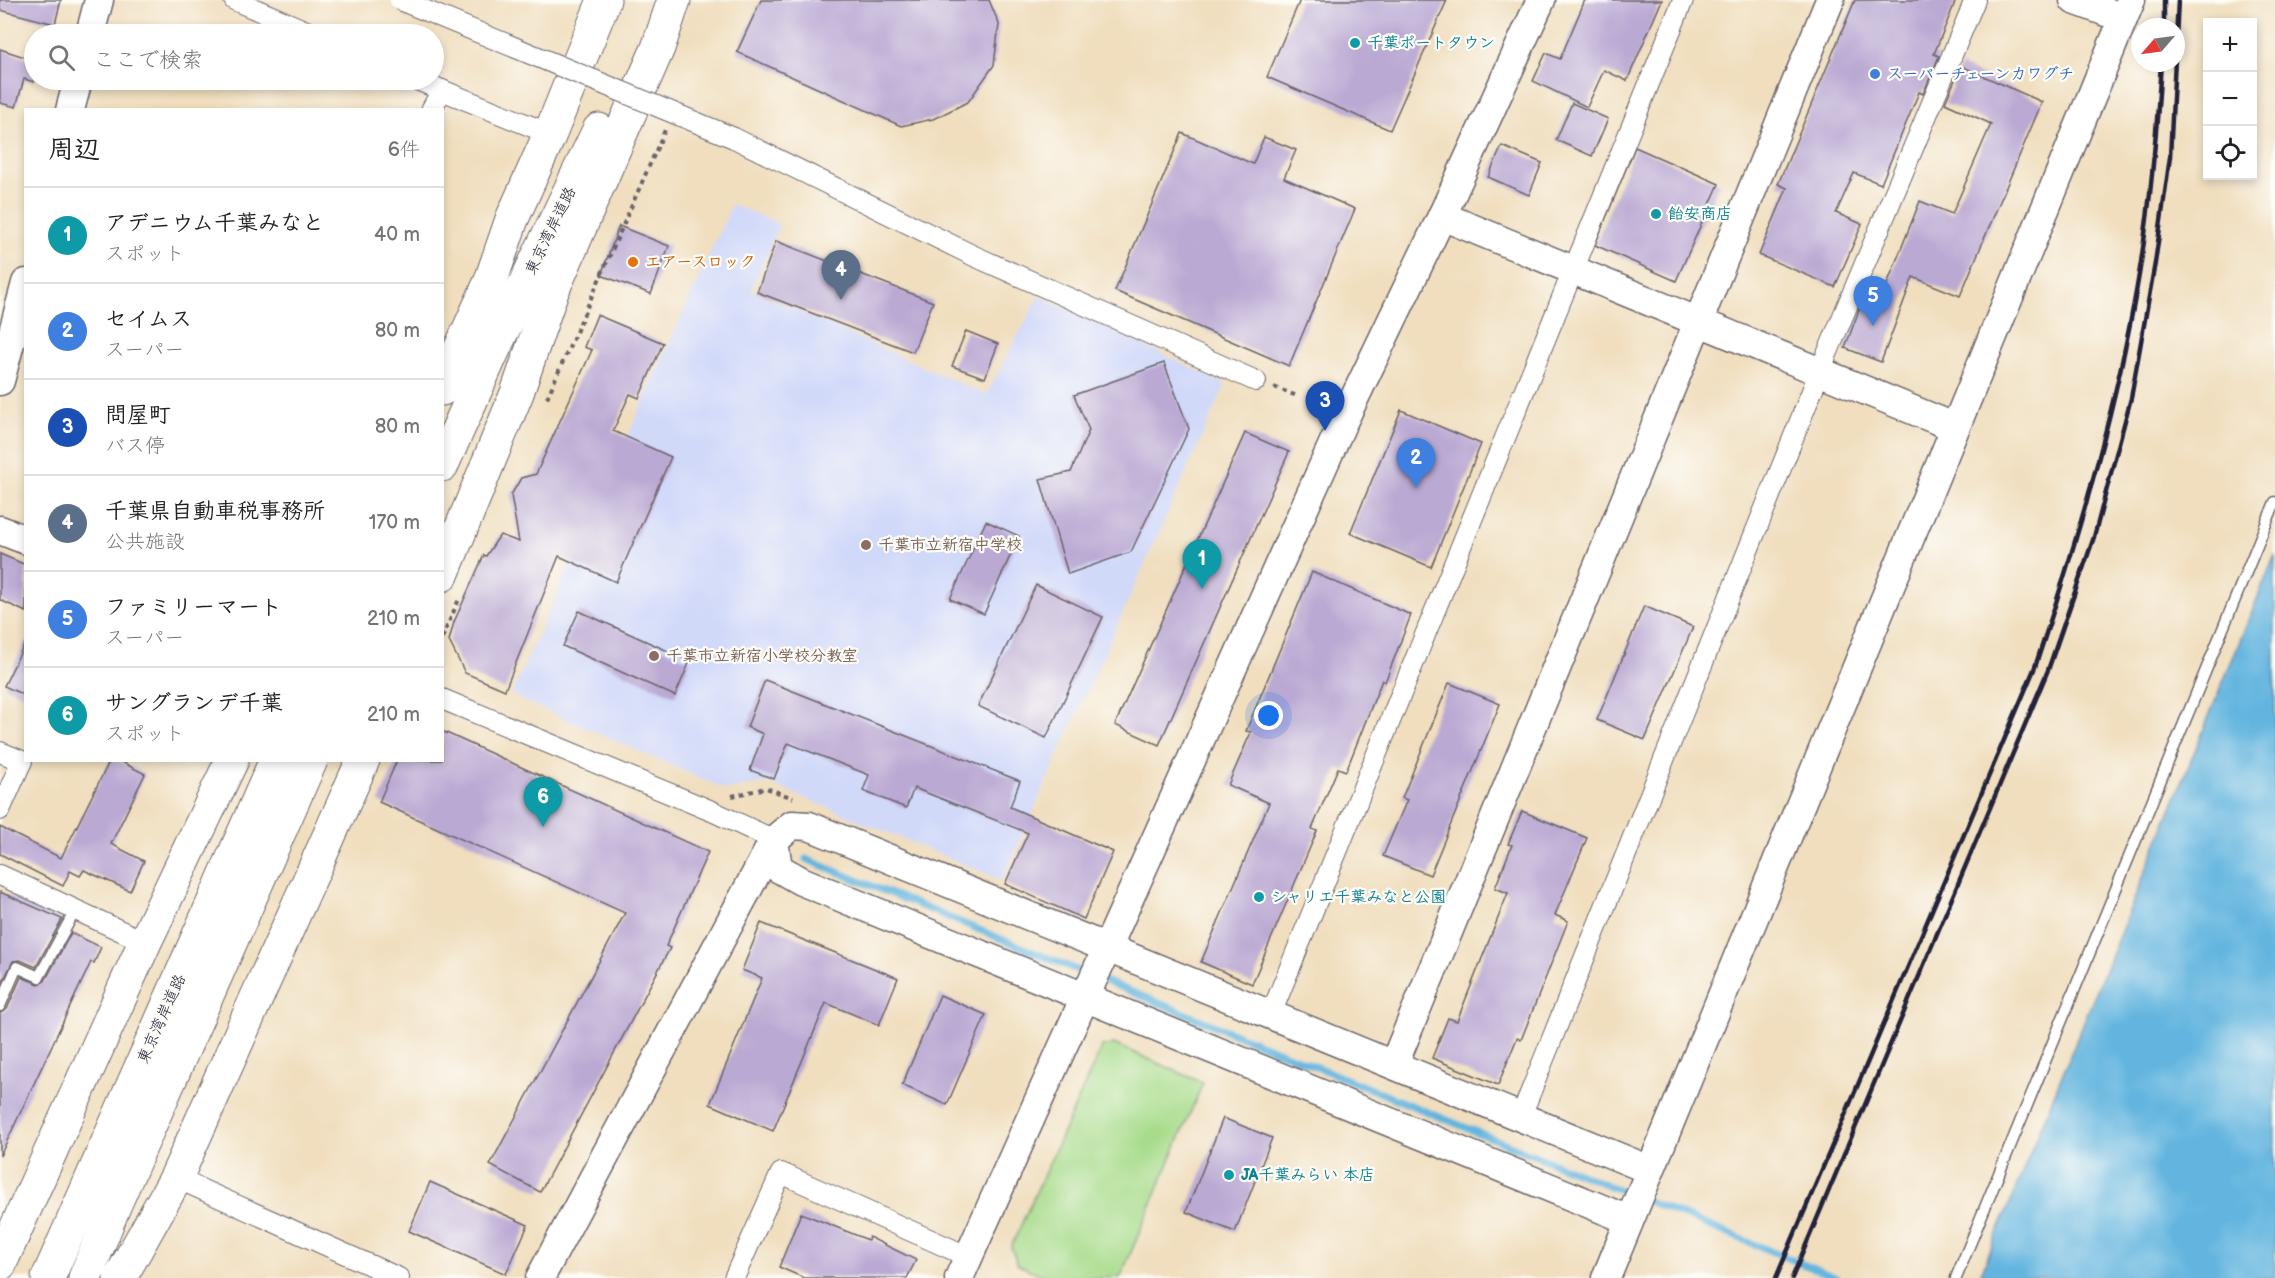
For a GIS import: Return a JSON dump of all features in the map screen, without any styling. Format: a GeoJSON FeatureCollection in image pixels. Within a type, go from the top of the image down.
{"type":"FeatureCollection","features":[{"type":"Feature","properties":{"kind":"highway"},"geometry":{"type":"LineString","coordinates":[[444,385],[490,283],[512,219],[550,134],[604,0]]}},
{"type":"Feature","properties":{"kind":"highway","name":"東京湾岸道路"},"geometry":{"type":"LineString","coordinates":[[444,461],[497,342],[642,40],[665,0]]}},
{"type":"Feature","properties":{"kind":"highway"},"geometry":{"type":"LineString","coordinates":[[452,585],[551,294],[658,48],[674,0]]}},
{"type":"Feature","properties":{"kind":"highway"},"geometry":{"type":"LineString","coordinates":[[444,328],[475,271],[512,219]]}},
{"type":"Feature","properties":{"kind":"highway"},"geometry":{"type":"LineString","coordinates":[[2,1255],[145,942],[231,762]]}},
{"type":"Feature","properties":{"kind":"highway","name":"東京湾岸道路"},"geometry":{"type":"LineString","coordinates":[[48,1278],[275,762]]}},
{"type":"Feature","properties":{"kind":"highway","name":"東京湾岸道路"},"geometry":{"type":"LineString","coordinates":[[85,1278],[115,1204],[310,762]]}},
{"type":"Feature","properties":{"kind":"highway"},"geometry":{"type":"LineString","coordinates":[[120,1278],[176,1178],[362,762]]}},
{"type":"Feature","properties":{"kind":"street"},"geometry":{"type":"LineString","coordinates":[[93,24],[99,0]]}},
{"type":"Feature","properties":{"kind":"street"},"geometry":{"type":"LineString","coordinates":[[234,0],[290,24]]}},
{"type":"Feature","properties":{"kind":"street"},"geometry":{"type":"LineString","coordinates":[[400,0],[734,138],[974,256],[1256,381]]}},
{"type":"Feature","properties":{"kind":"street"},"geometry":{"type":"LineString","coordinates":[[734,1278],[781,1173],[964,1267],[1085,996],[1109,948],[1337,435],[1442,216],[1541,0]]}},
{"type":"Feature","properties":{"kind":"street"},"geometry":{"type":"LineString","coordinates":[[1270,1014],[1441,595],[1570,270],[1683,0]]}},
{"type":"Feature","properties":{"kind":"street"},"geometry":{"type":"LineString","coordinates":[[1394,1064],[1830,0]]}},
{"type":"Feature","properties":{"kind":"street"},"geometry":{"type":"LineString","coordinates":[[1521,1116],[1820,371],[1975,0]]}},
{"type":"Feature","properties":{"kind":"street"},"geometry":{"type":"LineString","coordinates":[[1606,1278],[2127,9],[2074,0]]}},
{"type":"Feature","properties":{"kind":"street"},"geometry":{"type":"LineString","coordinates":[[71,108],[75,90]]}},
{"type":"Feature","properties":{"kind":"street"},"geometry":{"type":"LineString","coordinates":[[432,108],[442,90],[550,134]]}},
{"type":"Feature","properties":{"kind":"street"},"geometry":{"type":"LineString","coordinates":[[1442,216],[1954,427]]}},
{"type":"Feature","properties":{"kind":"street"},"geometry":{"type":"LineString","coordinates":[[0,381],[24,291]]}},
{"type":"Feature","properties":{"kind":"street"},"geometry":{"type":"LineString","coordinates":[[0,530],[24,539]]}},
{"type":"Feature","properties":{"kind":"street"},"geometry":{"type":"LineString","coordinates":[[444,700],[714,812],[774,840]]}},
{"type":"Feature","properties":{"kind":"street"},"geometry":{"type":"LineString","coordinates":[[0,752],[22,761],[0,810]]}},
{"type":"Feature","properties":{"kind":"street"},"geometry":{"type":"LineString","coordinates":[[540,1278],[774,840],[792,825],[809,826],[1521,1116],[1639,1196]]}},
{"type":"Feature","properties":{"kind":"street"},"geometry":{"type":"LineString","coordinates":[[774,840],[778,868],[801,881],[1085,996],[1639,1196]]}},
{"type":"Feature","properties":{"kind":"street"},"geometry":{"type":"LineString","coordinates":[[0,875],[145,942]]}},
{"type":"Feature","properties":{"kind":"street"},"geometry":{"type":"LineString","coordinates":[[176,1178],[399,1278]]}},
{"type":"Feature","properties":{"kind":"lane"},"geometry":{"type":"LineString","coordinates":[[1956,1278],[2275,502]]}},
{"type":"Feature","properties":{"kind":"lane"},"geometry":{"type":"LineString","coordinates":[[0,1006],[16,967],[39,976],[76,909]]}},
{"type":"Feature","properties":{"kind":"path"},"geometry":{"type":"LineString","coordinates":[[547,400],[665,129]]}},
{"type":"Feature","properties":{"kind":"path"},"geometry":{"type":"LineString","coordinates":[[444,627],[452,585]]}},
{"type":"Feature","properties":{"kind":"shaded area","name":"千葉市立新宿中学校"},"geometry":{"type":"Polygon","coordinates":[[[732,204],[780,224],[751,290],[986,395],[1039,296],[1226,384],[1002,880],[768,783],[727,790],[511,695],[732,204]]]}},
{"type":"Feature","properties":{"kind":"green space"},"geometry":{"type":"Polygon","coordinates":[[[1114,1044],[1203,1083],[1120,1278],[1049,1278],[1018,1265],[1011,1247],[1102,1047],[1114,1044]]]}},
{"type":"Feature","properties":{"kind":"water"},"geometry":{"type":"Polygon","coordinates":[[[2275,555],[2275,1278],[1979,1278],[2275,555]]]}},
{"type":"Feature","properties":{"kind":"building"},"geometry":{"type":"Polygon","coordinates":[[[0,0],[61,0],[55,24],[0,10],[0,0]]]}},
{"type":"Feature","properties":{"kind":"building"},"geometry":{"type":"Polygon","coordinates":[[[761,0],[989,0],[999,24],[994,65],[968,102],[933,119],[901,126],[737,52],[761,0]]]}},
{"type":"Feature","properties":{"kind":"building","name":"千葉ポートタウン"},"geometry":{"type":"Polygon","coordinates":[[[1300,0],[1447,0],[1390,130],[1267,77],[1300,0]]]}},
{"type":"Feature","properties":{"kind":"building"},"geometry":{"type":"Polygon","coordinates":[[[1585,0],[1662,0],[1627,81],[1604,70],[1587,107],[1533,81],[1546,53],[1560,59],[1585,0]]]}},
{"type":"Feature","properties":{"kind":"building","name":"スーパーチェーンカワグチ"},"geometry":{"type":"Polygon","coordinates":[[[1855,0],[1956,0],[1934,54],[1939,56],[1923,94],[1919,92],[1881,184],[1854,173],[1836,213],[1862,224],[1835,287],[1759,255],[1787,188],[1778,184],[1855,0]]]}},
{"type":"Feature","properties":{"kind":"building"},"geometry":{"type":"Polygon","coordinates":[[[0,49],[24,57],[24,79],[16,107],[0,103],[0,49]]]}},
{"type":"Feature","properties":{"kind":"building"},"geometry":{"type":"Polygon","coordinates":[[[1961,66],[2042,102],[1960,296],[1913,277],[1881,362],[1845,348],[1866,291],[1882,297],[1920,201],[1952,214],[1991,124],[1945,103],[1961,66]]]}},
{"type":"Feature","properties":{"kind":"building"},"geometry":{"type":"Polygon","coordinates":[[[1572,103],[1608,119],[1592,156],[1556,140],[1572,103]]]}},
{"type":"Feature","properties":{"kind":"building"},"geometry":{"type":"Polygon","coordinates":[[[1182,133],[1253,164],[1264,137],[1296,150],[1284,178],[1355,209],[1289,366],[1115,291],[1182,133]]]}},
{"type":"Feature","properties":{"kind":"building"},"geometry":{"type":"Polygon","coordinates":[[[1502,146],[1542,163],[1529,195],[1488,177],[1502,146]]]}},
{"type":"Feature","properties":{"kind":"building","name":"飴安商店"},"geometry":{"type":"Polygon","coordinates":[[[1635,147],[1719,184],[1676,281],[1595,245],[1635,147]]]}},
{"type":"Feature","properties":{"kind":"building"},"geometry":{"type":"Polygon","coordinates":[[[619,226],[669,246],[651,294],[601,275],[619,226]]]}},
{"type":"Feature","properties":{"kind":"building"},"geometry":{"type":"Polygon","coordinates":[[[776,241],[933,302],[913,352],[757,292],[776,241]]]}},
{"type":"Feature","properties":{"kind":"building"},"geometry":{"type":"Polygon","coordinates":[[[597,315],[663,343],[639,398],[630,394],[613,431],[671,457],[616,582],[559,556],[505,690],[465,673],[449,641],[454,622],[484,555],[486,556],[500,535],[519,542],[511,495],[521,478],[536,474],[592,350],[584,347],[597,315]]]}},
{"type":"Feature","properties":{"kind":"building"},"geometry":{"type":"Polygon","coordinates":[[[966,331],[998,344],[985,378],[952,366],[966,331]]]}},
{"type":"Feature","properties":{"kind":"building"},"geometry":{"type":"Polygon","coordinates":[[[1164,363],[1189,429],[1131,552],[1068,574],[1040,479],[1071,472],[1089,430],[1074,395],[1164,363]]]}},
{"type":"Feature","properties":{"kind":"building"},"geometry":{"type":"Polygon","coordinates":[[[1401,410],[1481,444],[1431,567],[1350,533],[1401,410]]]}},
{"type":"Feature","properties":{"kind":"building"},"geometry":{"type":"Polygon","coordinates":[[[1245,433],[1289,452],[1159,745],[1115,725],[1245,433]]]}},
{"type":"Feature","properties":{"kind":"building"},"geometry":{"type":"Polygon","coordinates":[[[986,521],[1019,536],[984,614],[950,599],[986,521]]]}},
{"type":"Feature","properties":{"kind":"building"},"geometry":{"type":"Polygon","coordinates":[[[0,554],[24,564],[24,611],[0,600],[0,554]]]}},
{"type":"Feature","properties":{"kind":"building"},"geometry":{"type":"Polygon","coordinates":[[[1312,572],[1411,615],[1346,771],[1338,768],[1312,829],[1317,831],[1252,984],[1201,962],[1269,803],[1228,785],[1251,732],[1246,731],[1312,572]]]}},
{"type":"Feature","properties":{"kind":"building"},"geometry":{"type":"Polygon","coordinates":[[[1036,585],[1103,617],[1046,738],[978,706],[1036,585]]]}},
{"type":"Feature","properties":{"kind":"building"},"geometry":{"type":"Polygon","coordinates":[[[1644,606],[1693,627],[1645,740],[1597,720],[1644,606]]]}},
{"type":"Feature","properties":{"kind":"building"},"geometry":{"type":"Polygon","coordinates":[[[579,611],[690,661],[675,696],[563,646],[579,611]]]}},
{"type":"Feature","properties":{"kind":"building"},"geometry":{"type":"Polygon","coordinates":[[[24,645],[24,695],[4,686],[24,645]]]}},
{"type":"Feature","properties":{"kind":"building"},"geometry":{"type":"Polygon","coordinates":[[[765,680],[1020,781],[1010,807],[1113,852],[1084,919],[1005,884],[1028,833],[914,788],[906,808],[863,791],[869,775],[788,743],[774,779],[750,770],[763,734],[747,727],[765,680]]]}},
{"type":"Feature","properties":{"kind":"building"},"geometry":{"type":"Polygon","coordinates":[[[1449,683],[1500,704],[1430,875],[1383,856],[1407,800],[1402,798],[1449,683]]]}},
{"type":"Feature","properties":{"kind":"building"},"geometry":{"type":"Polygon","coordinates":[[[444,732],[708,852],[666,946],[670,948],[540,1192],[490,1165],[625,913],[379,802],[396,762],[444,762],[444,732]]]}},
{"type":"Feature","properties":{"kind":"building"},"geometry":{"type":"Polygon","coordinates":[[[109,762],[122,762],[145,774],[111,844],[144,861],[130,891],[84,870],[80,876],[70,871],[63,886],[0,854],[0,827],[61,858],[109,762]]]}},
{"type":"Feature","properties":{"kind":"building"},"geometry":{"type":"Polygon","coordinates":[[[1522,811],[1587,838],[1555,915],[1568,921],[1521,1040],[1517,1038],[1498,1085],[1432,1058],[1448,1018],[1457,1021],[1508,893],[1495,888],[1512,845],[1508,844],[1522,811]]]}},
{"type":"Feature","properties":{"kind":"building"},"geometry":{"type":"Polygon","coordinates":[[[0,892],[62,919],[36,967],[20,960],[13,961],[0,987],[0,892]]]}},
{"type":"Feature","properties":{"kind":"building"},"geometry":{"type":"Polygon","coordinates":[[[761,923],[898,978],[879,1025],[826,1003],[773,1131],[710,1104],[762,978],[742,970],[761,923]]]}},
{"type":"Feature","properties":{"kind":"building"},"geometry":{"type":"Polygon","coordinates":[[[71,933],[101,947],[94,963],[91,962],[0,1156],[0,1013],[7,1009],[21,977],[39,984],[45,981],[71,933]]]}},
{"type":"Feature","properties":{"kind":"building"},"geometry":{"type":"Polygon","coordinates":[[[940,995],[986,1015],[947,1105],[902,1085],[940,995]]]}},
{"type":"Feature","properties":{"kind":"building","name":"JA千葉みらい 本店"},"geometry":{"type":"Polygon","coordinates":[[[1223,1118],[1272,1138],[1235,1232],[1186,1212],[1223,1118]]]}},
{"type":"Feature","properties":{"kind":"building"},"geometry":{"type":"Polygon","coordinates":[[[430,1182],[528,1225],[506,1274],[409,1231],[430,1182]]]}},
{"type":"Feature","properties":{"kind":"building"},"geometry":{"type":"Polygon","coordinates":[[[801,1213],[868,1240],[869,1237],[916,1260],[907,1278],[804,1278],[779,1267],[801,1213]]]}},
{"type":"Feature","properties":{"kind":"waterway"},"geometry":{"type":"LineString","coordinates":[[806,859],[1087,974]]}},
{"type":"Feature","properties":{"kind":"waterway"},"geometry":{"type":"LineString","coordinates":[[1100,979],[1632,1195]]}},
{"type":"Feature","properties":{"kind":"waterway"},"geometry":{"type":"LineString","coordinates":[[1645,1200],[1837,1278]]}},
{"type":"Feature","properties":{"kind":"railway"},"geometry":{"type":"LineString","coordinates":[[2164,0],[2164,18]]}},
{"type":"Feature","properties":{"kind":"railway"},"geometry":{"type":"LineString","coordinates":[[1792,1278],[2048,670],[2094,537],[2131,398],[2155,263],[2170,157],[2178,0]]}},
{"type":"Feature","properties":{"kind":"railway"},"geometry":{"type":"LineString","coordinates":[[1776,1278],[2035,667],[2064,577],[2103,441],[2134,303],[2151,183],[2160,72]]}},
{"type":"Feature","properties":{"kind":"place","name":"千葉ポートタウン"},"geometry":{"type":"Point","coordinates":[1355,43]}},
{"type":"Feature","properties":{"kind":"place","name":"スーパーチェーンカワグチ"},"geometry":{"type":"Point","coordinates":[1875,74]}},
{"type":"Feature","properties":{"kind":"place","name":"飴安商店"},"geometry":{"type":"Point","coordinates":[1656,214]}},
{"type":"Feature","properties":{"kind":"place","name":"エアースロック"},"geometry":{"type":"Point","coordinates":[633,262]}},
{"type":"Feature","properties":{"kind":"place","name":"千葉県自動車税事務所"},"geometry":{"type":"Point","coordinates":[841,300]}},
{"type":"Feature","properties":{"kind":"place","name":"ファミリーマート"},"geometry":{"type":"Point","coordinates":[1873,326]}},
{"type":"Feature","properties":{"kind":"place","name":"問屋町"},"geometry":{"type":"Point","coordinates":[1325,431]}},
{"type":"Feature","properties":{"kind":"place","name":"セイムス"},"geometry":{"type":"Point","coordinates":[1416,488]}},
{"type":"Feature","properties":{"kind":"place","name":"千葉市立新宿中学校"},"geometry":{"type":"Point","coordinates":[866,545]}},
{"type":"Feature","properties":{"kind":"place","name":"アデニウム千葉みなと"},"geometry":{"type":"Point","coordinates":[1202,589]}},
{"type":"Feature","properties":{"kind":"place","name":"千葉市立新宿小学校分教室"},"geometry":{"type":"Point","coordinates":[654,656]}},
{"type":"Feature","properties":{"kind":"place","name":"サングランデ千葉"},"geometry":{"type":"Point","coordinates":[543,827]}},
{"type":"Feature","properties":{"kind":"place","name":"シャリエ千葉みなと公園"},"geometry":{"type":"Point","coordinates":[1259,897]}},
{"type":"Feature","properties":{"kind":"place","name":"JA千葉みらい 本店"},"geometry":{"type":"Point","coordinates":[1229,1175]}}]}
